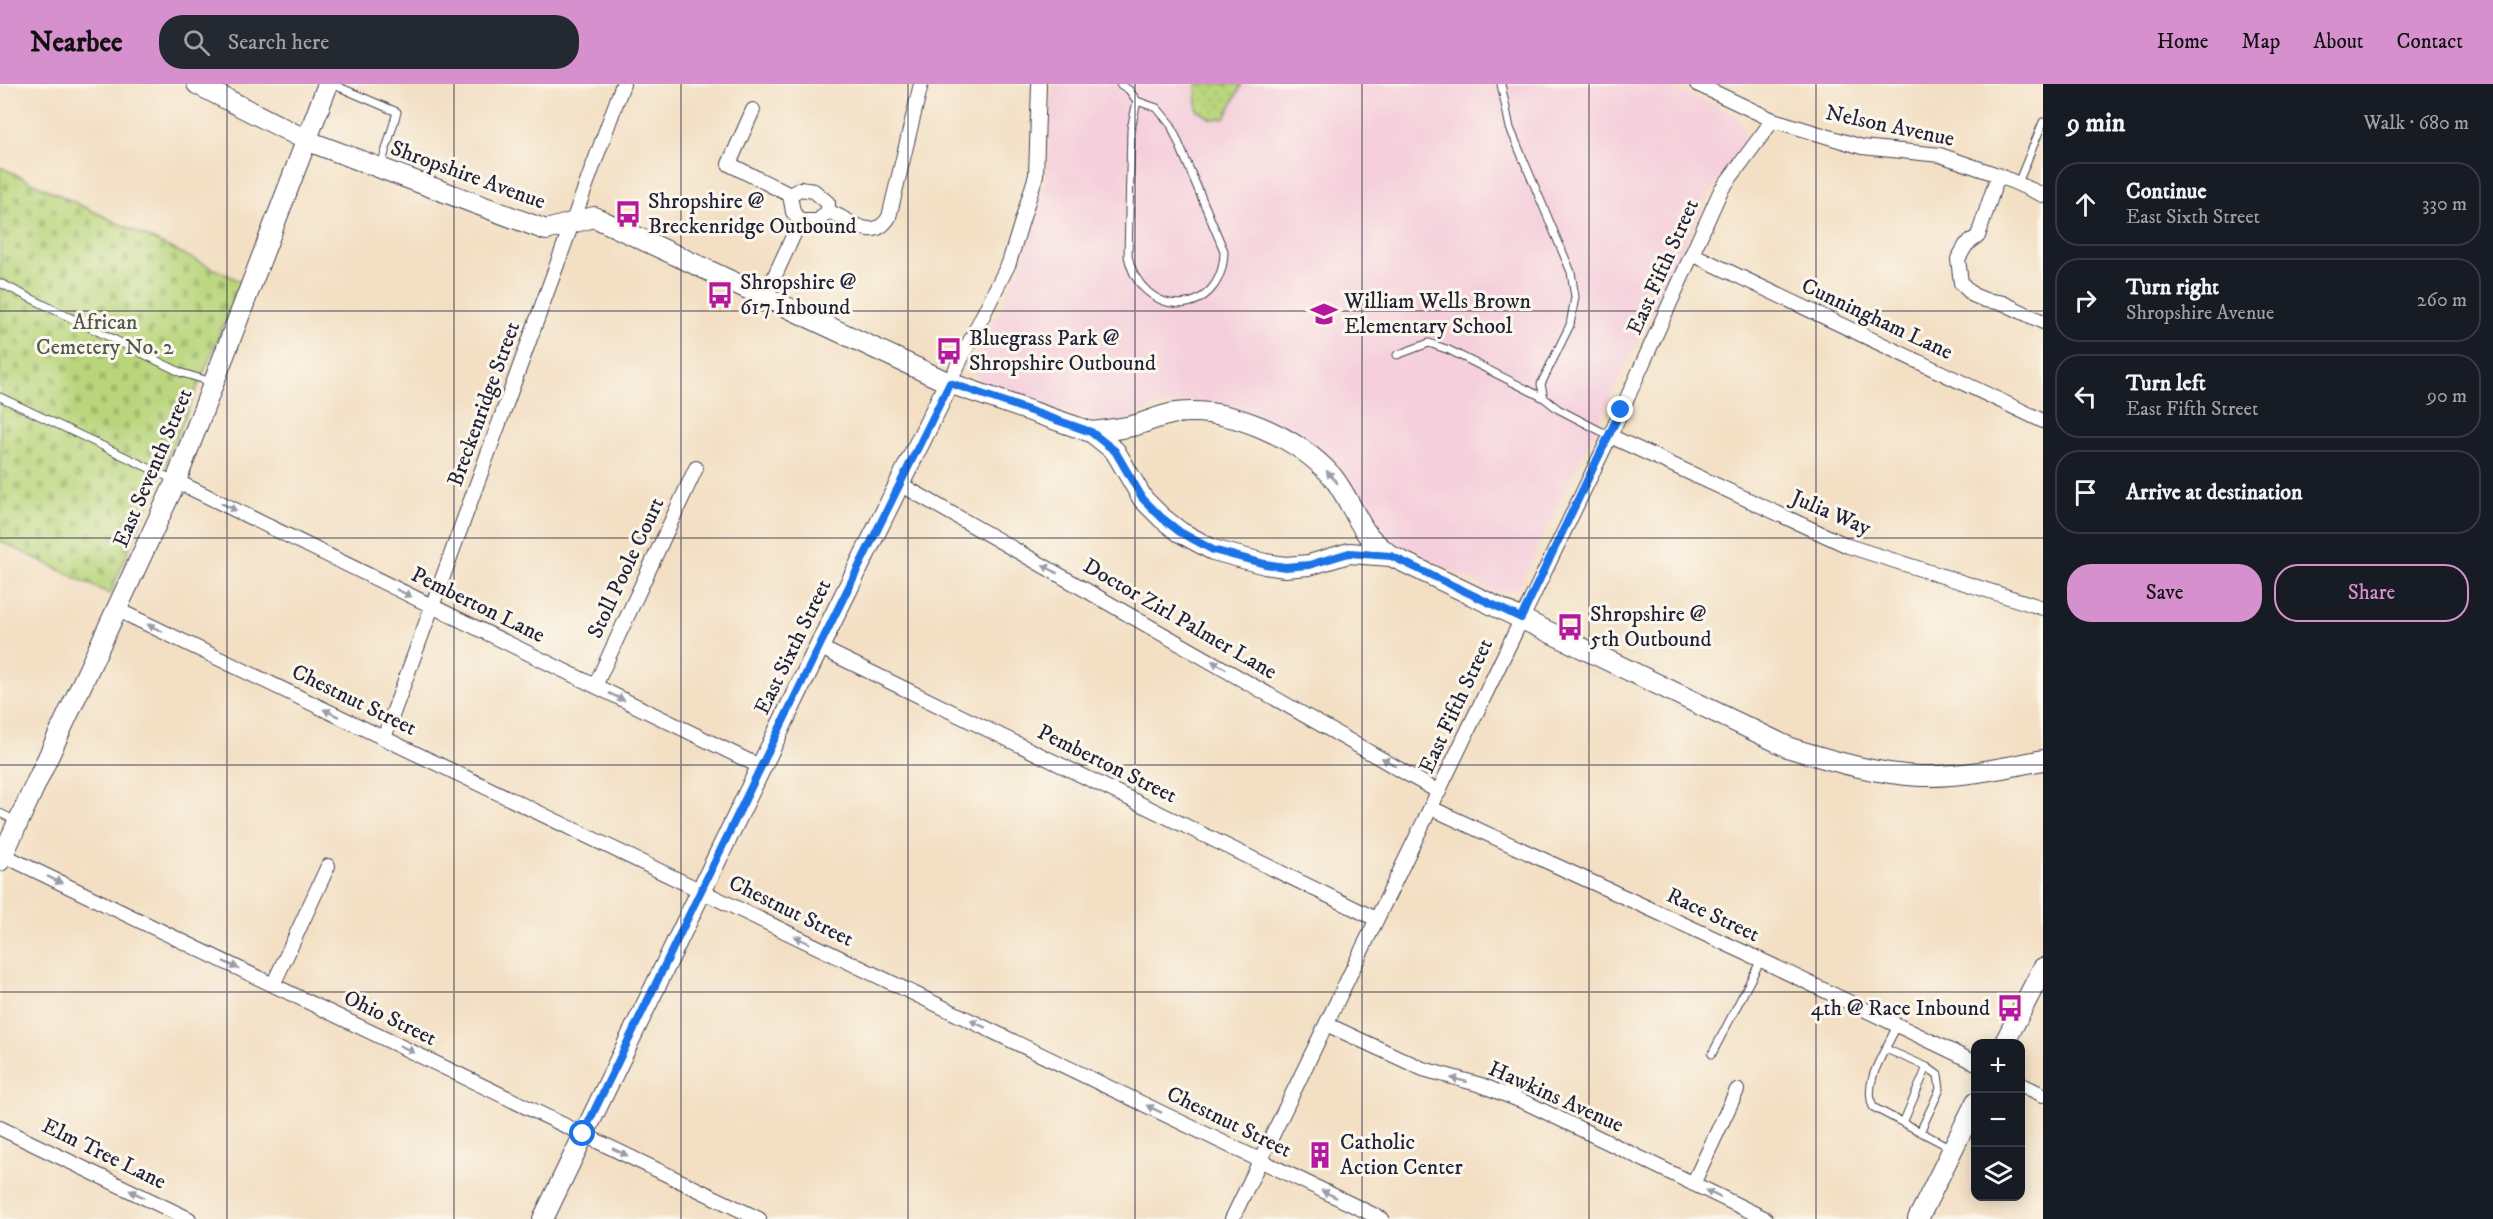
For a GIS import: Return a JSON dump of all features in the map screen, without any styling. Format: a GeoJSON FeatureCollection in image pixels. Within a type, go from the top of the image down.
{"type":"FeatureCollection","features":[{"type":"Feature","properties":{"kind":"street","name":"Shropshire Avenue"},"geometry":{"type":"LineString","coordinates":[[197,84],[308,141],[546,230],[594,218],[950,383],[1091,432],[1115,451],[1143,499],[1162,518],[1180,532],[1213,550],[1285,567],[1309,565],[1349,553],[1391,556]]}},
{"type":"Feature","properties":{"kind":"street","name":"East Seventh Street"},"geometry":{"type":"LineString","coordinates":[[1,858],[176,481],[330,84]]}},
{"type":"Feature","properties":{"kind":"street","name":"Breckenridge Street"},"geometry":{"type":"LineString","coordinates":[[384,738],[623,84]]}},
{"type":"Feature","properties":{"kind":"street"},"geometry":{"type":"LineString","coordinates":[[828,211],[843,216],[867,230],[876,230],[884,226],[889,217],[921,84]]}},
{"type":"Feature","properties":{"kind":"street","name":"East Sixth Street"},"geometry":{"type":"LineString","coordinates":[[543,1219],[760,768],[1009,263],[1036,175],[1039,84]]}},
{"type":"Feature","properties":{"kind":"street","name":"Nelson Avenue"},"geometry":{"type":"LineString","coordinates":[[1697,84],[1773,120],[1862,147],[1940,155],[2018,183],[2043,195]]}},
{"type":"Feature","properties":{"kind":"street"},"geometry":{"type":"LineString","coordinates":[[753,110],[729,164],[790,195]]}},
{"type":"Feature","properties":{"kind":"street","name":"East Fifth Street"},"geometry":{"type":"LineString","coordinates":[[1232,1219],[1610,436],[1721,190],[1773,120]]}},
{"type":"Feature","properties":{"kind":"street"},"geometry":{"type":"LineString","coordinates":[[1998,176],[1978,236],[1966,245],[1958,259],[1961,283],[1973,295],[2003,303],[2043,322]]}},
{"type":"Feature","properties":{"kind":"street"},"geometry":{"type":"LineString","coordinates":[[800,189],[814,190],[828,202],[828,211],[818,221],[810,223],[800,221],[793,212],[790,195],[800,189]]}},
{"type":"Feature","properties":{"kind":"street"},"geometry":{"type":"LineString","coordinates":[[765,297],[800,221]]}},
{"type":"Feature","properties":{"kind":"street","name":"Cunningham Lane"},"geometry":{"type":"LineString","coordinates":[[1692,254],[2043,421]]}},
{"type":"Feature","properties":{"kind":"street","name":"Shropshire Avenue"},"geometry":{"type":"LineString","coordinates":[[1091,432],[1123,429],[1178,413],[1212,414],[1244,421],[1295,445],[1317,460],[1344,491],[1366,533],[1391,556],[1790,748],[1856,767],[1920,776],[1987,771],[2043,759]]}},
{"type":"Feature","properties":{"kind":"street","name":"Shropshire Avenue"},"geometry":{"type":"LineString","coordinates":[[1128,471],[1125,450],[1130,435],[1140,424]]}},
{"type":"Feature","properties":{"kind":"street","name":"Julia Way"},"geometry":{"type":"LineString","coordinates":[[1610,436],[1848,546],[2043,608]]}},
{"type":"Feature","properties":{"kind":"street","name":"Stoll Poole Court"},"geometry":{"type":"LineString","coordinates":[[595,686],[696,468]]}},
{"type":"Feature","properties":{"kind":"street","name":"Pemberton Lane"},"geometry":{"type":"LineString","coordinates":[[176,481],[760,768]]}},
{"type":"Feature","properties":{"kind":"street","name":"Doctor Zirl Palmer Lane"},"geometry":{"type":"LineString","coordinates":[[900,484],[1439,792]]}},
{"type":"Feature","properties":{"kind":"street","name":"Shropshire Avenue"},"geometry":{"type":"LineString","coordinates":[[1330,559],[1348,546],[1356,531],[1354,510]]}},
{"type":"Feature","properties":{"kind":"street","name":"Chestnut Street"},"geometry":{"type":"LineString","coordinates":[[118,610],[1382,1219]]}},
{"type":"Feature","properties":{"kind":"street","name":"Pemberton Street"},"geometry":{"type":"LineString","coordinates":[[819,647],[1376,919]]}},
{"type":"Feature","properties":{"kind":"street","name":"Race Street"},"geometry":{"type":"LineString","coordinates":[[1431,808],[1761,960],[1971,1061]]}},
{"type":"Feature","properties":{"kind":"street","name":"Ohio Street"},"geometry":{"type":"LineString","coordinates":[[1,858],[273,985],[759,1219]]}},
{"type":"Feature","properties":{"kind":"street"},"geometry":{"type":"LineString","coordinates":[[273,985],[328,866]]}},
{"type":"Feature","properties":{"kind":"street"},"geometry":{"type":"LineString","coordinates":[[2007,1039],[2043,968]]}},
{"type":"Feature","properties":{"kind":"street","name":"Hawkins Avenue"},"geometry":{"type":"LineString","coordinates":[[1326,1024],[1423,1069],[1481,1085],[1529,1104],[1766,1219]]}},
{"type":"Feature","properties":{"kind":"street"},"geometry":{"type":"LineString","coordinates":[[2025,1086],[2043,1095]]}},
{"type":"Feature","properties":{"kind":"street"},"geometry":{"type":"LineString","coordinates":[[1693,1184],[1737,1090]]}},
{"type":"Feature","properties":{"kind":"street"},"geometry":{"type":"LineString","coordinates":[[1918,1219],[1971,1112]]}},
{"type":"Feature","properties":{"kind":"street","name":"Elm Tree Lane"},"geometry":{"type":"LineString","coordinates":[[0,1128],[189,1219]]}},
{"type":"Feature","properties":{"kind":"lane"},"geometry":{"type":"LineString","coordinates":[[330,84],[397,112],[380,168]]}},
{"type":"Feature","properties":{"kind":"lane"},"geometry":{"type":"LineString","coordinates":[[1120,84],[1129,90],[1137,101],[1157,108],[1171,125],[1224,251],[1224,266],[1218,282],[1206,296],[1191,302],[1177,304],[1155,299],[1140,286],[1131,271],[1128,256],[1131,129],[1137,101]]}},
{"type":"Feature","properties":{"kind":"lane"},"geometry":{"type":"LineString","coordinates":[[1501,84],[1510,128],[1571,272],[1575,297],[1570,325],[1541,384],[1544,398]]}},
{"type":"Feature","properties":{"kind":"lane"},"geometry":{"type":"LineString","coordinates":[[2018,183],[2043,122]]}},
{"type":"Feature","properties":{"kind":"lane"},"geometry":{"type":"LineString","coordinates":[[0,283],[182,373],[215,382]]}},
{"type":"Feature","properties":{"kind":"lane"},"geometry":{"type":"LineString","coordinates":[[1397,355],[1429,344],[1449,350],[1544,398],[1558,409],[1610,436]]}},
{"type":"Feature","properties":{"kind":"lane"},"geometry":{"type":"LineString","coordinates":[[0,397],[176,481]]}},
{"type":"Feature","properties":{"kind":"lane"},"geometry":{"type":"LineString","coordinates":[[0,813],[18,822]]}},
{"type":"Feature","properties":{"kind":"lane"},"geometry":{"type":"LineString","coordinates":[[1712,1054],[1761,960]]}},
{"type":"Feature","properties":{"kind":"lane"},"geometry":{"type":"LineString","coordinates":[[1897,1025],[1871,1080],[1868,1096],[1873,1107],[1952,1149]]}},
{"type":"Feature","properties":{"kind":"lane"},"geometry":{"type":"LineString","coordinates":[[1886,1049],[1927,1067],[1938,1075],[1940,1089],[1920,1132]]}},
{"type":"Feature","properties":{"kind":"lane"},"geometry":{"type":"LineString","coordinates":[[1903,1123],[1927,1067]]}},
{"type":"Feature","properties":{"kind":"shaded area","name":"William Wells Brown Elementary School"},"geometry":{"type":"Polygon","coordinates":[[[1053,84],[1660,84],[1736,114],[1746,137],[1707,198],[1518,589],[1497,593],[1380,536],[1362,515],[1351,487],[1337,467],[1323,455],[1190,403],[1159,406],[1129,419],[1109,422],[1085,418],[980,384],[972,369],[1023,260],[1046,180],[1053,84]]]}},
{"type":"Feature","properties":{"kind":"green space"},"geometry":{"type":"Polygon","coordinates":[[[1196,84],[1242,84],[1225,118],[1212,119],[1197,110],[1196,84]]]}},
{"type":"Feature","properties":{"kind":"green space","name":"African Cemetery No. 2"},"geometry":{"type":"Polygon","coordinates":[[[0,167],[242,282],[110,594],[0,541],[0,167]]]}},
{"type":"Feature","properties":{"kind":"place","name":"Shropshire @ Breckenridge Outbound"},"geometry":{"type":"Point","coordinates":[628,214]}},
{"type":"Feature","properties":{"kind":"place","name":"Shropshire @ 617 Inbound"},"geometry":{"type":"Point","coordinates":[720,295]}},
{"type":"Feature","properties":{"kind":"place","name":"William Wells Brown Elementary School"},"geometry":{"type":"Point","coordinates":[1324,314]}},
{"type":"Feature","properties":{"kind":"place","name":"Bluegrass Park @ Shropshire Outbound"},"geometry":{"type":"Point","coordinates":[949,351]}},
{"type":"Feature","properties":{"kind":"place","name":"Shropshire @ 5th Outbound"},"geometry":{"type":"Point","coordinates":[1570,627]}},
{"type":"Feature","properties":{"kind":"place","name":"4th @ Race Inbound"},"geometry":{"type":"Point","coordinates":[2010,1008]}},
{"type":"Feature","properties":{"kind":"place","name":"Catholic Action Center"},"geometry":{"type":"Point","coordinates":[1320,1155]}},
{"type":"Feature","properties":{"kind":"route"},"geometry":{"type":"LineString","coordinates":[[583,1134],[950,383],[1091,432],[1115,451],[1143,499],[1162,518],[1180,532],[1213,550],[1243,559],[1285,567],[1309,565],[1349,553],[1391,556],[1521,618],[1621,410]]}}]}
